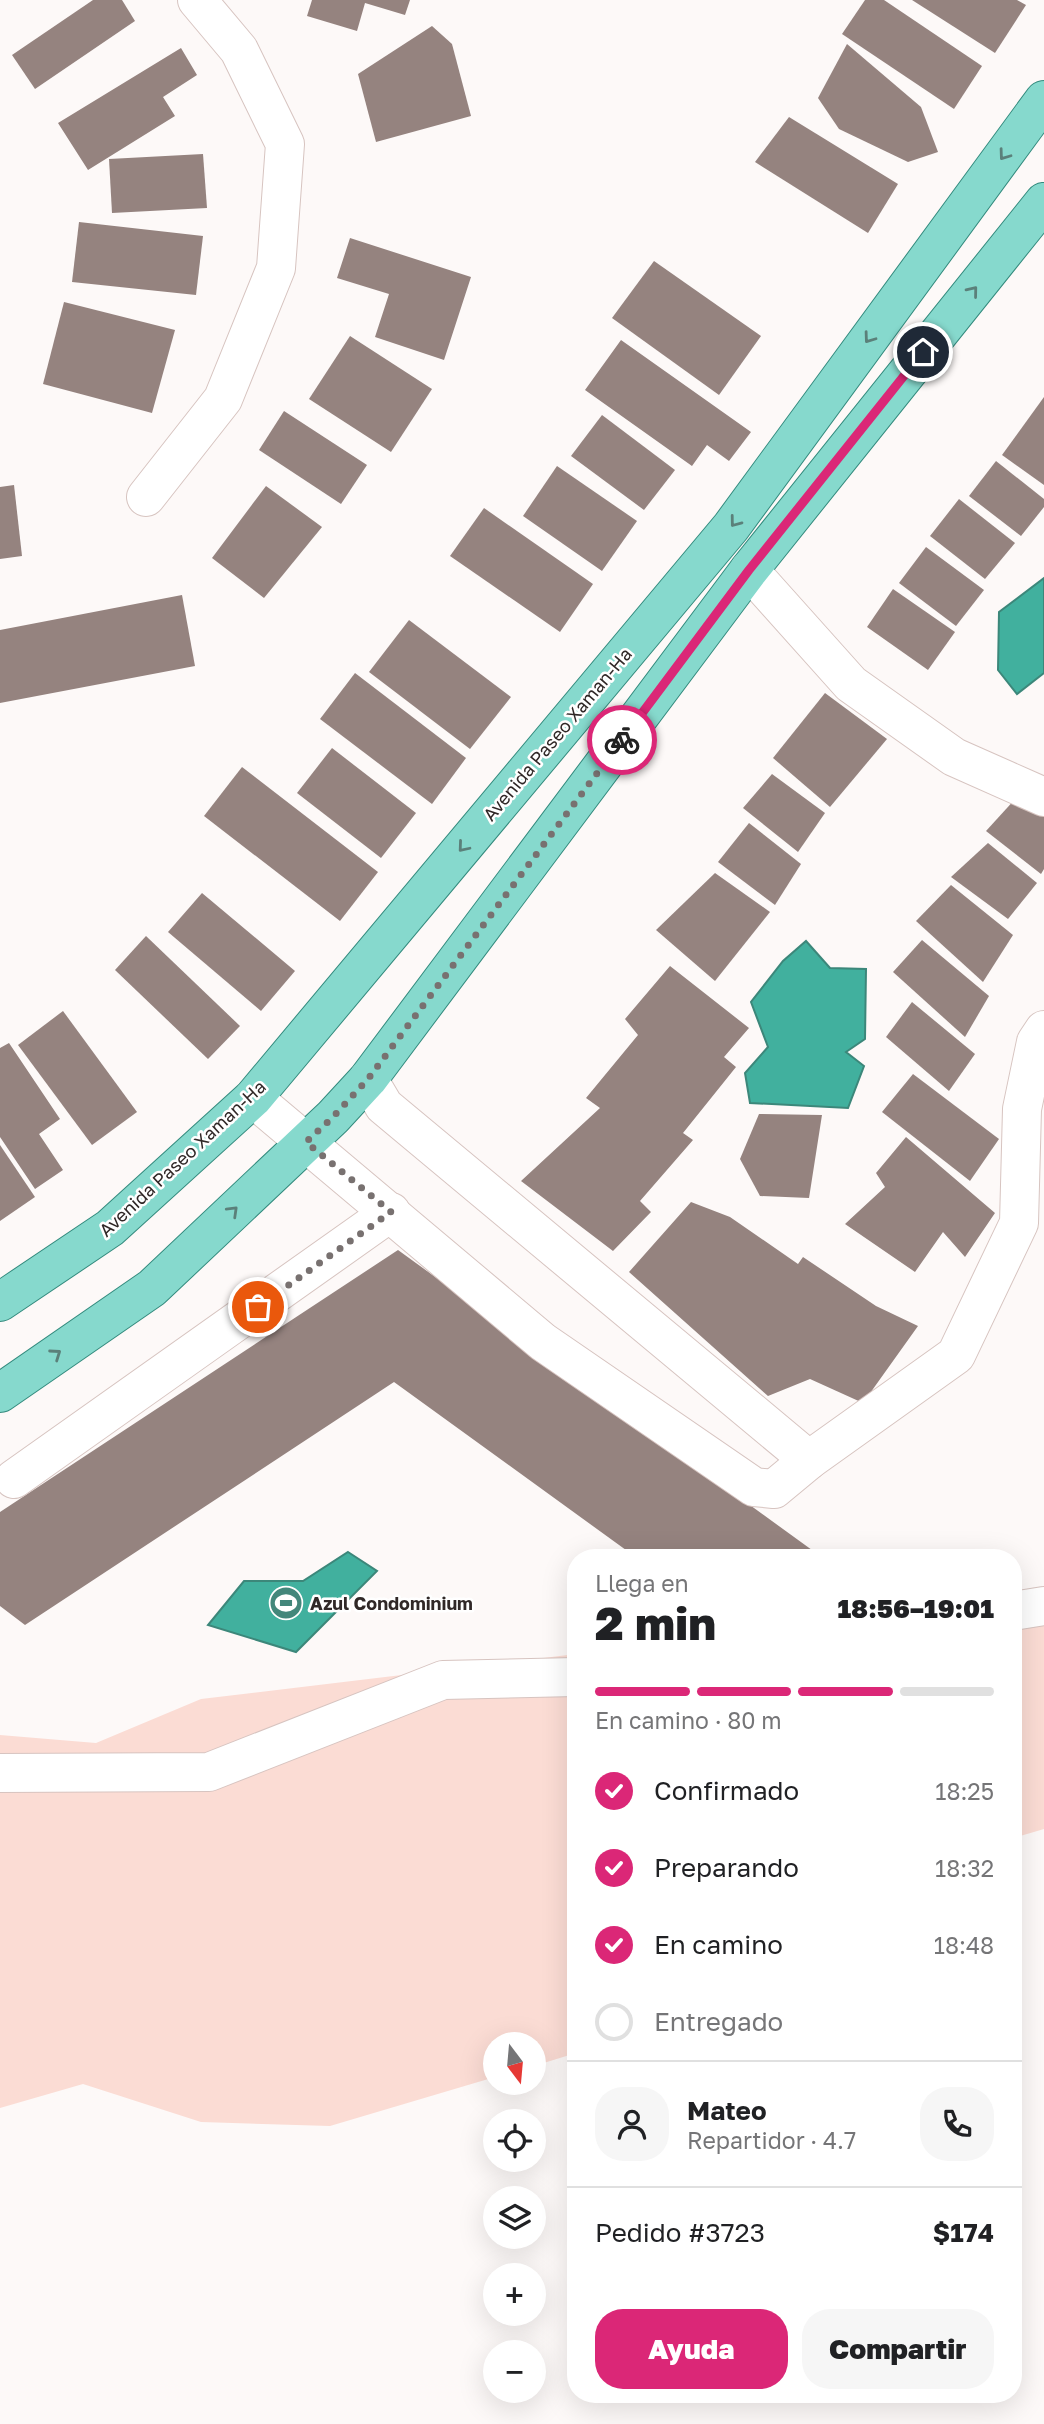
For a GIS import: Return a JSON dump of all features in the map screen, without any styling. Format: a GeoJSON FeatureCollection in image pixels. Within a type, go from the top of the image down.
{"type":"FeatureCollection","features":[{"type":"Feature","properties":{"kind":"main road","name":"Avenida Paseo Xaman-Ha"},"geometry":{"type":"LineString","coordinates":[[0,1302],[110,1228],[253,1098],[731,527],[1044,100]]}},
{"type":"Feature","properties":{"kind":"main road"},"geometry":{"type":"LineString","coordinates":[[0,1393],[152,1288],[333,1117],[368,1079],[749,570],[1044,202]]}},
{"type":"Feature","properties":{"kind":"street"},"geometry":{"type":"LineString","coordinates":[[146,497],[223,399],[276,268],[285,144],[239,50],[197,0]]}},
{"type":"Feature","properties":{"kind":"street"},"geometry":{"type":"LineString","coordinates":[[749,570],[851,684],[954,757],[1044,797]]}},
{"type":"Feature","properties":{"kind":"street"},"geometry":{"type":"LineString","coordinates":[[253,1098],[542,1342],[754,1486],[774,1489],[809,1460],[956,1355],[1019,1223],[1022,1110],[1036,1042],[1044,1030]]}},
{"type":"Feature","properties":{"kind":"street"},"geometry":{"type":"LineString","coordinates":[[368,1079],[383,1106],[809,1460]]}},
{"type":"Feature","properties":{"kind":"street"},"geometry":{"type":"LineString","coordinates":[[14,1479],[391,1212]]}},
{"type":"Feature","properties":{"kind":"street"},"geometry":{"type":"LineString","coordinates":[[1022,1610],[1044,1606]]}},
{"type":"Feature","properties":{"kind":"street"},"geometry":{"type":"LineString","coordinates":[[0,1773],[209,1772],[443,1681],[567,1677]]}},
{"type":"Feature","properties":{"kind":"shaded area"},"geometry":{"type":"Polygon","coordinates":[[[1044,578],[1044,673],[1017,694],[998,670],[999,612],[1044,578]]]}},
{"type":"Feature","properties":{"kind":"shaded area"},"geometry":{"type":"Polygon","coordinates":[[[806,941],[830,968],[866,969],[865,1039],[846,1052],[864,1066],[848,1108],[750,1103],[745,1073],[768,1047],[751,1002],[783,961],[806,941]]]}},
{"type":"Feature","properties":{"kind":"shaded area","name":"Azul Condominium"},"geometry":{"type":"Polygon","coordinates":[[[348,1552],[377,1571],[296,1652],[208,1625],[244,1581],[303,1581],[348,1552]]]}},
{"type":"Feature","properties":{"kind":"shaded area"},"geometry":{"type":"Polygon","coordinates":[[[1044,1592],[1044,1829],[1022,1835],[1022,1596],[1044,1592]]]}},
{"type":"Feature","properties":{"kind":"shaded area"},"geometry":{"type":"Polygon","coordinates":[[[567,1655],[567,2056],[546,2062],[546,2032],[483,2032],[483,2081],[330,2126],[201,2122],[83,2084],[0,2108],[0,1735],[96,1743],[201,1699],[567,1655]]]}},
{"type":"Feature","properties":{"kind":"building"},"geometry":{"type":"Polygon","coordinates":[[[93,0],[122,0],[135,21],[35,89],[12,55],[93,0]]]}},
{"type":"Feature","properties":{"kind":"building"},"geometry":{"type":"Polygon","coordinates":[[[312,0],[410,0],[405,15],[365,3],[357,31],[307,16],[312,0]]]}},
{"type":"Feature","properties":{"kind":"building"},"geometry":{"type":"Polygon","coordinates":[[[865,0],[884,0],[982,66],[954,109],[842,34],[865,0]]]}},
{"type":"Feature","properties":{"kind":"building"},"geometry":{"type":"Polygon","coordinates":[[[912,0],[1017,0],[1026,5],[995,53],[912,0]]]}},
{"type":"Feature","properties":{"kind":"building"},"geometry":{"type":"Polygon","coordinates":[[[432,26],[452,44],[471,116],[376,142],[358,74],[432,26]]]}},
{"type":"Feature","properties":{"kind":"building"},"geometry":{"type":"Polygon","coordinates":[[[847,44],[921,107],[938,152],[908,162],[839,129],[818,98],[847,44]]]}},
{"type":"Feature","properties":{"kind":"building"},"geometry":{"type":"Polygon","coordinates":[[[181,48],[197,75],[163,97],[175,116],[88,170],[58,123],[181,48]]]}},
{"type":"Feature","properties":{"kind":"building"},"geometry":{"type":"Polygon","coordinates":[[[789,117],[898,184],[868,233],[755,162],[789,117]]]}},
{"type":"Feature","properties":{"kind":"building"},"geometry":{"type":"Polygon","coordinates":[[[203,154],[207,208],[112,213],[109,159],[203,154]]]}},
{"type":"Feature","properties":{"kind":"building"},"geometry":{"type":"Polygon","coordinates":[[[79,222],[203,236],[196,295],[72,282],[79,222]]]}},
{"type":"Feature","properties":{"kind":"building"},"geometry":{"type":"Polygon","coordinates":[[[350,238],[471,277],[444,360],[375,337],[389,294],[337,278],[350,238]]]}},
{"type":"Feature","properties":{"kind":"building"},"geometry":{"type":"Polygon","coordinates":[[[654,261],[761,336],[719,395],[612,318],[654,261]]]}},
{"type":"Feature","properties":{"kind":"building"},"geometry":{"type":"Polygon","coordinates":[[[64,302],[175,330],[152,413],[43,384],[64,302]]]}},
{"type":"Feature","properties":{"kind":"building"},"geometry":{"type":"Polygon","coordinates":[[[350,336],[432,389],[391,452],[309,399],[350,336]]]}},
{"type":"Feature","properties":{"kind":"building"},"geometry":{"type":"Polygon","coordinates":[[[621,340],[751,432],[729,461],[707,445],[692,466],[585,390],[621,340]]]}},
{"type":"Feature","properties":{"kind":"building"},"geometry":{"type":"Polygon","coordinates":[[[1044,397],[1044,485],[1002,455],[1044,397]]]}},
{"type":"Feature","properties":{"kind":"building"},"geometry":{"type":"Polygon","coordinates":[[[284,411],[367,465],[341,504],[259,450],[284,411]]]}},
{"type":"Feature","properties":{"kind":"building"},"geometry":{"type":"Polygon","coordinates":[[[602,415],[675,470],[644,510],[571,456],[602,415]]]}},
{"type":"Feature","properties":{"kind":"building"},"geometry":{"type":"Polygon","coordinates":[[[996,461],[1044,499],[1044,507],[1021,536],[969,496],[996,461]]]}},
{"type":"Feature","properties":{"kind":"building"},"geometry":{"type":"Polygon","coordinates":[[[557,466],[637,521],[602,571],[523,516],[557,466]]]}},
{"type":"Feature","properties":{"kind":"building"},"geometry":{"type":"Polygon","coordinates":[[[14,485],[22,556],[0,559],[0,487],[14,485]]]}},
{"type":"Feature","properties":{"kind":"building"},"geometry":{"type":"Polygon","coordinates":[[[266,486],[322,527],[264,598],[212,558],[266,486]]]}},
{"type":"Feature","properties":{"kind":"building"},"geometry":{"type":"Polygon","coordinates":[[[959,499],[1015,543],[985,579],[930,536],[959,499]]]}},
{"type":"Feature","properties":{"kind":"building"},"geometry":{"type":"Polygon","coordinates":[[[484,508],[593,584],[560,632],[450,556],[484,508]]]}},
{"type":"Feature","properties":{"kind":"building"},"geometry":{"type":"Polygon","coordinates":[[[926,547],[984,590],[956,626],[899,583],[926,547]]]}},
{"type":"Feature","properties":{"kind":"building"},"geometry":{"type":"Polygon","coordinates":[[[893,589],[955,632],[928,670],[867,627],[893,589]]]}},
{"type":"Feature","properties":{"kind":"building"},"geometry":{"type":"Polygon","coordinates":[[[182,595],[195,666],[0,703],[0,630],[182,595]]]}},
{"type":"Feature","properties":{"kind":"building"},"geometry":{"type":"Polygon","coordinates":[[[409,620],[511,697],[470,749],[369,672],[409,620]]]}},
{"type":"Feature","properties":{"kind":"building"},"geometry":{"type":"Polygon","coordinates":[[[355,673],[466,758],[432,804],[320,719],[355,673]]]}},
{"type":"Feature","properties":{"kind":"building"},"geometry":{"type":"Polygon","coordinates":[[[825,693],[887,739],[830,807],[773,758],[825,693]]]}},
{"type":"Feature","properties":{"kind":"building"},"geometry":{"type":"Polygon","coordinates":[[[332,748],[416,813],[381,858],[297,793],[332,748]]]}},
{"type":"Feature","properties":{"kind":"building"},"geometry":{"type":"Polygon","coordinates":[[[242,767],[378,872],[340,921],[204,816],[242,767]]]}},
{"type":"Feature","properties":{"kind":"building"},"geometry":{"type":"Polygon","coordinates":[[[772,774],[825,813],[798,852],[743,808],[772,774]]]}},
{"type":"Feature","properties":{"kind":"building"},"geometry":{"type":"Polygon","coordinates":[[[1017,797],[1044,817],[1044,869],[1041,874],[986,831],[1017,797]]]}},
{"type":"Feature","properties":{"kind":"building"},"geometry":{"type":"Polygon","coordinates":[[[749,823],[801,864],[775,905],[718,862],[749,823]]]}},
{"type":"Feature","properties":{"kind":"building"},"geometry":{"type":"Polygon","coordinates":[[[988,843],[1037,883],[1008,919],[951,877],[988,843]]]}},
{"type":"Feature","properties":{"kind":"building"},"geometry":{"type":"Polygon","coordinates":[[[715,873],[770,912],[715,981],[656,930],[715,873]]]}},
{"type":"Feature","properties":{"kind":"building"},"geometry":{"type":"Polygon","coordinates":[[[951,885],[1013,935],[983,982],[916,921],[951,885]]]}},
{"type":"Feature","properties":{"kind":"building"},"geometry":{"type":"Polygon","coordinates":[[[202,893],[295,971],[261,1011],[168,932],[202,893]]]}},
{"type":"Feature","properties":{"kind":"building"},"geometry":{"type":"Polygon","coordinates":[[[146,936],[240,1026],[208,1059],[115,970],[146,936]]]}},
{"type":"Feature","properties":{"kind":"building"},"geometry":{"type":"Polygon","coordinates":[[[922,940],[989,996],[965,1037],[893,972],[922,940]]]}},
{"type":"Feature","properties":{"kind":"building"},"geometry":{"type":"Polygon","coordinates":[[[670,966],[749,1028],[724,1057],[736,1067],[683,1133],[693,1140],[640,1201],[651,1212],[613,1251],[521,1181],[600,1108],[586,1098],[638,1035],[625,1019],[670,966]]]}},
{"type":"Feature","properties":{"kind":"building"},"geometry":{"type":"Polygon","coordinates":[[[912,1002],[975,1054],[949,1091],[886,1037],[912,1002]]]}},
{"type":"Feature","properties":{"kind":"building"},"geometry":{"type":"Polygon","coordinates":[[[63,1011],[137,1112],[92,1145],[18,1045],[63,1011]]]}},
{"type":"Feature","properties":{"kind":"building"},"geometry":{"type":"Polygon","coordinates":[[[9,1043],[60,1119],[39,1134],[63,1170],[35,1189],[0,1137],[0,1048],[9,1043]]]}},
{"type":"Feature","properties":{"kind":"building"},"geometry":{"type":"Polygon","coordinates":[[[913,1074],[999,1139],[970,1181],[882,1112],[913,1074]]]}},
{"type":"Feature","properties":{"kind":"building"},"geometry":{"type":"Polygon","coordinates":[[[759,1114],[822,1115],[809,1198],[760,1196],[740,1159],[759,1114]]]}},
{"type":"Feature","properties":{"kind":"building"},"geometry":{"type":"Polygon","coordinates":[[[906,1137],[995,1213],[965,1257],[943,1232],[915,1272],[845,1224],[885,1187],[876,1173],[906,1137]]]}},
{"type":"Feature","properties":{"kind":"building"},"geometry":{"type":"Polygon","coordinates":[[[0,1145],[35,1197],[0,1221],[0,1145]]]}},
{"type":"Feature","properties":{"kind":"building"},"geometry":{"type":"Polygon","coordinates":[[[691,1202],[730,1217],[798,1264],[803,1257],[876,1306],[918,1326],[863,1403],[810,1379],[768,1396],[629,1272],[691,1202]]]}},
{"type":"Feature","properties":{"kind":"building"},"geometry":{"type":"Polygon","coordinates":[[[398,1250],[811,1549],[625,1549],[394,1382],[25,1625],[0,1606],[0,1512],[398,1250]]]}},
{"type":"Feature","properties":{"kind":"way so far"},"geometry":{"type":"LineString","coordinates":[[258,1307],[391,1212],[306,1142],[368,1079],[622,740]]}},
{"type":"Feature","properties":{"kind":"place","name":"Azul Condominium"},"geometry":{"type":"Point","coordinates":[286,1603]}},
{"type":"Feature","properties":{"kind":"route"},"geometry":{"type":"LineString","coordinates":[[622,740],[749,570],[923,352]]}}]}
